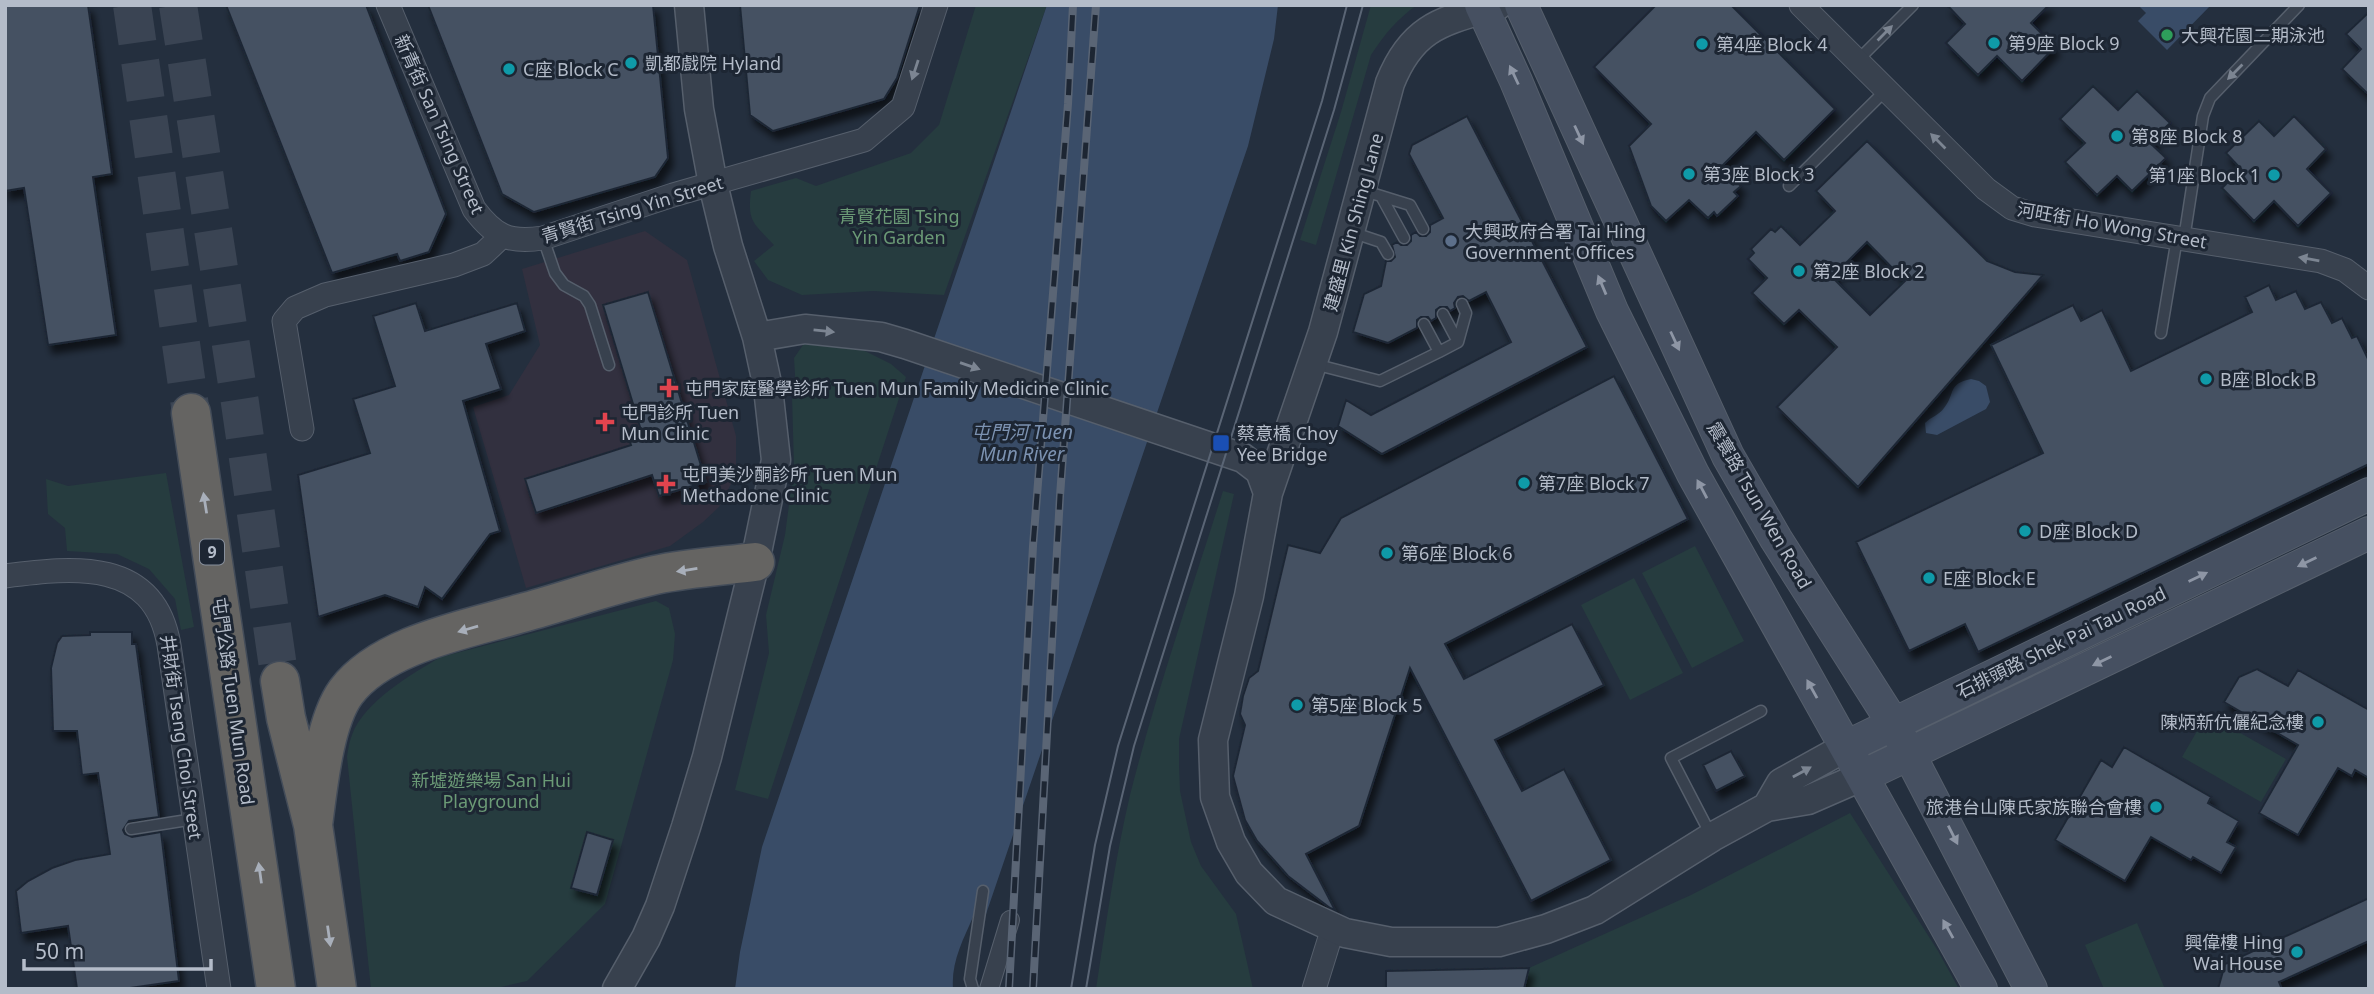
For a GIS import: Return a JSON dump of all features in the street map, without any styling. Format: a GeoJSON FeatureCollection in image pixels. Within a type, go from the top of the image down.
{"type":"FeatureCollection","features":[{"type":"Feature","properties":{"kind":"highway","name":"屯門公路 Tuen Mun Road"},"geometry":{"type":"LineString","coordinates":[[191,414],[276,989]]}},
{"type":"Feature","properties":{"kind":"highway"},"geometry":{"type":"LineString","coordinates":[[313,825],[325,754],[338,707],[357,681],[382,662],[422,641],[654,576],[755,562]]}},
{"type":"Feature","properties":{"kind":"highway"},"geometry":{"type":"LineString","coordinates":[[280,681],[286,718],[313,825],[337,989]]}},
{"type":"Feature","properties":{"kind":"main road","name":"震寰路 Tsun Wen Road"},"geometry":{"type":"LineString","coordinates":[[1521,5],[1728,456],[1776,539],[1893,723],[2031,989]]}},
{"type":"Feature","properties":{"kind":"main road"},"geometry":{"type":"LineString","coordinates":[[1487,7],[1624,334],[1699,485],[1981,989]]}},
{"type":"Feature","properties":{"kind":"main road","name":"石排頭路 Shek Pai Tau Road"},"geometry":{"type":"LineString","coordinates":[[1846,747],[2369,494]]}},
{"type":"Feature","properties":{"kind":"main road","name":"石排頭路 Shek Pai Tau Road"},"geometry":{"type":"LineString","coordinates":[[1863,776],[2369,533]]}},
{"type":"Feature","properties":{"kind":"street","name":"新青街 San Tsing Street"},"geometry":{"type":"LineString","coordinates":[[388,5],[474,209],[485,224],[501,236]]}},
{"type":"Feature","properties":{"kind":"street"},"geometry":{"type":"LineString","coordinates":[[617,989],[660,906],[686,827],[707,757],[755,562],[776,460],[768,388],[757,337],[728,246],[713,184],[699,109],[689,5]]}},
{"type":"Feature","properties":{"kind":"street","name":"青賢街 Tsing Yin Street"},"geometry":{"type":"LineString","coordinates":[[501,236],[522,241],[543,238],[864,140],[903,107],[936,5]]}},
{"type":"Feature","properties":{"kind":"street","name":"河旺街 Ho Wong Street"},"geometry":{"type":"LineString","coordinates":[[1801,5],[1986,189],[2012,208],[2035,215],[2321,261],[2345,270],[2369,289]]}},
{"type":"Feature","properties":{"kind":"street","name":"建盛里 Kin Shing Lane"},"geometry":{"type":"LineString","coordinates":[[1268,493],[1313,364],[1350,232],[1371,193],[1390,83],[1405,52],[1430,29],[1445,20],[1487,7]]}},
{"type":"Feature","properties":{"kind":"street"},"geometry":{"type":"LineString","coordinates":[[302,429],[285,321],[295,307],[325,295],[454,265],[483,254],[501,236]]}},
{"type":"Feature","properties":{"kind":"street"},"geometry":{"type":"LineString","coordinates":[[757,337],[805,329],[881,337],[905,344],[1234,455],[1252,463],[1260,471],[1268,493]]}},
{"type":"Feature","properties":{"kind":"street","name":"石排頭路 Shek Pai Tau Road"},"geometry":{"type":"LineString","coordinates":[[1268,493],[1249,596],[1213,740],[1215,797],[1231,842],[1249,873],[1276,901],[1345,933],[1391,942],[1499,942],[1546,929],[1595,910],[1712,837],[1767,807],[1808,800],[1863,776]]}},
{"type":"Feature","properties":{"kind":"street","name":"井財街 Tseng Choi Street"},"geometry":{"type":"LineString","coordinates":[[5,576],[47,570],[97,573],[130,583],[154,602],[164,619],[219,989]]}},
{"type":"Feature","properties":{"kind":"street","name":"石排頭路 Shek Pai Tau Road"},"geometry":{"type":"LineString","coordinates":[[1767,807],[1781,783],[1846,747]]}},
{"type":"Feature","properties":{"kind":"street"},"geometry":{"type":"LineString","coordinates":[[989,989],[1010,920]]}},
{"type":"Feature","properties":{"kind":"street"},"geometry":{"type":"LineString","coordinates":[[1314,989],[1333,928]]}},
{"type":"Feature","properties":{"kind":"lane"},"geometry":{"type":"LineString","coordinates":[[1857,61],[1913,5]]}},
{"type":"Feature","properties":{"kind":"lane"},"geometry":{"type":"LineString","coordinates":[[2161,333],[2203,116],[2210,98],[2299,5]]}},
{"type":"Feature","properties":{"kind":"lane"},"geometry":{"type":"LineString","coordinates":[[1789,186],[1886,90]]}},
{"type":"Feature","properties":{"kind":"lane"},"geometry":{"type":"LineString","coordinates":[[1371,193],[1410,205],[1423,229]]}},
{"type":"Feature","properties":{"kind":"lane"},"geometry":{"type":"LineString","coordinates":[[1371,193],[1404,239]]}},
{"type":"Feature","properties":{"kind":"lane"},"geometry":{"type":"LineString","coordinates":[[1350,232],[1381,242],[1388,254]]}},
{"type":"Feature","properties":{"kind":"lane"},"geometry":{"type":"LineString","coordinates":[[543,238],[555,273],[564,285],[584,296],[590,305],[609,365]]}},
{"type":"Feature","properties":{"kind":"lane"},"geometry":{"type":"LineString","coordinates":[[1313,364],[1380,381],[1458,342],[1466,313],[1462,304]]}},
{"type":"Feature","properties":{"kind":"lane"},"geometry":{"type":"LineString","coordinates":[[1443,314],[1458,342]]}},
{"type":"Feature","properties":{"kind":"lane"},"geometry":{"type":"LineString","coordinates":[[1424,324],[1438,352]]}},
{"type":"Feature","properties":{"kind":"lane"},"geometry":{"type":"LineString","coordinates":[[1712,837],[1671,758],[1761,711]]}},
{"type":"Feature","properties":{"kind":"lane"},"geometry":{"type":"LineString","coordinates":[[131,829],[194,819]]}},
{"type":"Feature","properties":{"kind":"lane"},"geometry":{"type":"LineString","coordinates":[[973,989],[970,979],[983,891]]}},
{"type":"Feature","properties":{"kind":"shaded area","name":"屯門診所 Tuen Mun Clinic"},"geometry":{"type":"Polygon","coordinates":[[[645,231],[687,260],[736,436],[736,463],[731,484],[719,507],[670,546],[526,588],[473,407],[509,395],[540,345],[522,269],[645,231]]]}},
{"type":"Feature","properties":{"kind":"green space","name":"青賢花園 Tsing Yin Garden"},"geometry":{"type":"Polygon","coordinates":[[[976,5],[1047,5],[944,295],[873,291],[802,295],[768,280],[754,261],[774,245],[757,227],[751,216],[751,191],[796,178],[816,186],[911,153],[939,125],[976,5]]]}},
{"type":"Feature","properties":{"kind":"green space"},"geometry":{"type":"Polygon","coordinates":[[[1371,5],[1417,5],[1391,28],[1371,55],[1316,245],[1300,240],[1341,112],[1371,5]]]}},
{"type":"Feature","properties":{"kind":"green space"},"geometry":{"type":"Polygon","coordinates":[[[805,342],[847,342],[891,364],[906,377],[768,799],[735,790],[769,653],[766,615],[785,535],[794,467],[794,358],[805,342]]]}},
{"type":"Feature","properties":{"kind":"green space"},"geometry":{"type":"Polygon","coordinates":[[[166,473],[194,627],[181,630],[175,599],[149,569],[117,554],[67,551],[65,528],[48,514],[46,479],[68,486],[166,473]]]}},
{"type":"Feature","properties":{"kind":"green space"},"geometry":{"type":"Polygon","coordinates":[[[1223,491],[1234,494],[1179,739],[1180,791],[1191,842],[1201,866],[1236,914],[1253,989],[1096,989],[1115,867],[1130,795],[1162,681],[1223,491]]]}},
{"type":"Feature","properties":{"kind":"green space"},"geometry":{"type":"Polygon","coordinates":[[[1695,546],[1744,641],[1692,668],[1642,573],[1695,546]]]}},
{"type":"Feature","properties":{"kind":"green space"},"geometry":{"type":"Polygon","coordinates":[[[1634,578],[1683,673],[1630,700],[1581,605],[1634,578]]]}},
{"type":"Feature","properties":{"kind":"green space","name":"新墟遊樂場 San Hui Playground"},"geometry":{"type":"Polygon","coordinates":[[[656,601],[669,608],[675,634],[673,660],[605,904],[527,981],[492,989],[371,989],[347,757],[358,723],[390,690],[441,657],[656,601]]]}},
{"type":"Feature","properties":{"kind":"green space"},"geometry":{"type":"Polygon","coordinates":[[[2207,714],[2286,759],[2261,802],[2182,757],[2207,714]]]}},
{"type":"Feature","properties":{"kind":"green space"},"geometry":{"type":"Polygon","coordinates":[[[1850,813],[1938,951],[1959,989],[1524,989],[1529,968],[1691,895],[1850,813]]]}},
{"type":"Feature","properties":{"kind":"green space"},"geometry":{"type":"Polygon","coordinates":[[[2137,923],[2165,989],[2104,989],[2085,945],[2137,923]]]}},
{"type":"Feature","properties":{"kind":"water","name":"屯門河 Tuen Mun River"},"geometry":{"type":"Polygon","coordinates":[[[1047,5],[1278,5],[1274,39],[1248,146],[985,917],[973,917],[959,951],[953,989],[735,989],[762,847],[1047,5]]]}},
{"type":"Feature","properties":{"kind":"water","name":"大興花園二期泳池"},"geometry":{"type":"Polygon","coordinates":[[[2138,5],[2211,5],[2167,50],[2138,21],[2146,13],[2138,5]]]}},
{"type":"Feature","properties":{"kind":"water"},"geometry":{"type":"Polygon","coordinates":[[[1971,379],[1986,386],[1990,402],[1986,409],[1937,435],[1926,433],[1925,423],[1944,408],[1955,386],[1971,379]]]}},
{"type":"Feature","properties":{"kind":"building"},"geometry":{"type":"Polygon","coordinates":[[[5,5],[88,5],[112,174],[93,177],[116,335],[48,345],[24,188],[5,191],[5,5]]]}},
{"type":"Feature","properties":{"kind":"building"},"geometry":{"type":"Polygon","coordinates":[[[226,5],[366,5],[446,214],[429,252],[400,261],[397,254],[332,273],[226,5]]]}},
{"type":"Feature","properties":{"kind":"building"},"geometry":{"type":"Polygon","coordinates":[[[428,5],[653,5],[668,158],[655,177],[534,212],[502,194],[428,5]]]}},
{"type":"Feature","properties":{"kind":"building"},"geometry":{"type":"Polygon","coordinates":[[[740,5],[920,5],[897,78],[884,99],[773,131],[750,115],[740,5]]]}},
{"type":"Feature","properties":{"kind":"building"},"geometry":{"type":"Polygon","coordinates":[[[1656,5],[1731,5],[1835,109],[1784,160],[1756,132],[1721,167],[1741,186],[1734,192],[1738,196],[1717,216],[1714,212],[1708,218],[1689,200],[1666,221],[1651,206],[1629,146],[1651,124],[1594,67],[1656,5]]]}},
{"type":"Feature","properties":{"kind":"building","name":"第9座 Block 9"},"geometry":{"type":"Polygon","coordinates":[[[1947,5],[2049,5],[2031,23],[2055,47],[2022,81],[1997,56],[1978,75],[1946,43],[1965,24],[1947,5]]]}},
{"type":"Feature","properties":{"kind":"building"},"geometry":{"type":"Polygon","coordinates":[[[2369,12],[2369,95],[2342,69],[2361,49],[2346,34],[2369,12]]]}},
{"type":"Feature","properties":{"kind":"building","name":"第8座 Block 8"},"geometry":{"type":"Polygon","coordinates":[[[2093,86],[2118,110],[2137,91],[2170,123],[2150,143],[2166,158],[2132,191],[2117,176],[2097,195],[2065,162],[2085,143],[2060,119],[2093,86]]]}},
{"type":"Feature","properties":{"kind":"building","name":"大興政府合署 Tai Hing Government Offices"},"geometry":{"type":"Polygon","coordinates":[[[1467,116],[1587,347],[1382,454],[1338,426],[1346,400],[1371,415],[1511,342],[1486,292],[1469,301],[1463,296],[1458,297],[1454,303],[1455,308],[1450,311],[1447,307],[1440,307],[1436,310],[1436,318],[1431,321],[1428,317],[1421,317],[1417,320],[1417,328],[1388,343],[1353,332],[1364,294],[1381,286],[1386,261],[1395,257],[1392,245],[1397,242],[1407,245],[1411,241],[1411,235],[1416,232],[1420,236],[1426,236],[1430,232],[1430,225],[1443,218],[1409,154],[1412,145],[1467,116]]]}},
{"type":"Feature","properties":{"kind":"building","name":"第1座 Block 1"},"geometry":{"type":"Polygon","coordinates":[[[2294,116],[2326,149],[2307,169],[2331,193],[2298,226],[2274,201],[2254,221],[2222,188],[2241,169],[2226,153],[2259,121],[2274,136],[2294,116]]]}},
{"type":"Feature","properties":{"kind":"building"},"geometry":{"type":"Polygon","coordinates":[[[1867,141],[1987,261],[2015,272],[2043,275],[1858,487],[1777,407],[1837,347],[1799,310],[1784,324],[1752,293],[1767,278],[1748,259],[1754,253],[1751,249],[1771,229],[1775,232],[1781,226],[1800,245],[1835,211],[1816,191],[1867,141]],[[1867,242],[1832,277],[1870,315],[1905,281],[1867,242]]]}},
{"type":"Feature","properties":{"kind":"building"},"geometry":{"type":"Polygon","coordinates":[[[2269,285],[2276,300],[2296,291],[2305,309],[2321,302],[2332,323],[2342,318],[2352,338],[2357,336],[2369,361],[2369,464],[1978,652],[1965,624],[1909,651],[1856,542],[2043,453],[1991,345],[2073,305],[2081,321],[2102,310],[2131,371],[2252,312],[2245,297],[2269,285]]]}},
{"type":"Feature","properties":{"kind":"building"},"geometry":{"type":"Polygon","coordinates":[[[648,292],[706,482],[659,496],[652,475],[536,513],[525,479],[631,445],[630,442],[643,437],[603,305],[648,292]]]}},
{"type":"Feature","properties":{"kind":"building"},"geometry":{"type":"Polygon","coordinates":[[[416,303],[425,331],[517,303],[525,331],[486,344],[501,389],[463,401],[500,531],[490,534],[442,599],[425,587],[418,607],[385,595],[318,617],[298,475],[370,453],[353,399],[395,386],[373,316],[416,303]]]}},
{"type":"Feature","properties":{"kind":"building"},"geometry":{"type":"Polygon","coordinates":[[[1614,376],[1688,519],[1445,644],[1464,679],[1572,624],[1604,685],[1495,740],[1522,791],[1564,769],[1611,860],[1531,901],[1410,668],[1359,826],[1306,854],[1335,910],[1330,908],[1288,876],[1257,841],[1245,820],[1233,776],[1245,725],[1240,714],[1243,696],[1249,678],[1258,671],[1288,545],[1320,553],[1341,518],[1614,376]]]}},
{"type":"Feature","properties":{"kind":"building"},"geometry":{"type":"Polygon","coordinates":[[[90,632],[132,632],[132,644],[136,644],[159,817],[129,821],[123,830],[132,837],[161,832],[179,981],[123,989],[77,989],[68,926],[21,933],[16,891],[52,868],[75,860],[110,854],[98,773],[82,775],[77,731],[53,731],[51,668],[57,643],[62,636],[90,635],[90,632]]]}},
{"type":"Feature","properties":{"kind":"building"},"geometry":{"type":"Polygon","coordinates":[[[2257,669],[2288,686],[2298,670],[2369,710],[2369,778],[2355,770],[2352,776],[2338,768],[2298,835],[2259,813],[2298,745],[2224,702],[2239,677],[2257,669]]]}},
{"type":"Feature","properties":{"kind":"building","name":"旅港台山陳氏家族聯合會樓"},"geometry":{"type":"Polygon","coordinates":[[[2124,747],[2211,797],[2208,803],[2239,821],[2227,842],[2236,847],[2221,873],[2193,857],[2191,860],[2151,837],[2125,881],[2055,840],[2101,760],[2112,767],[2124,747]]]}},
{"type":"Feature","properties":{"kind":"building"},"geometry":{"type":"Polygon","coordinates":[[[1731,751],[1745,776],[1716,791],[1703,765],[1731,751]]]}},
{"type":"Feature","properties":{"kind":"building"},"geometry":{"type":"Polygon","coordinates":[[[587,832],[613,840],[597,895],[571,888],[587,832]]]}},
{"type":"Feature","properties":{"kind":"building","name":"興偉樓 Hing Wai House"},"geometry":{"type":"Polygon","coordinates":[[[2369,898],[2369,941],[2279,982],[2282,989],[2218,989],[2225,964],[2369,898]]]}},
{"type":"Feature","properties":{"kind":"building"},"geometry":{"type":"Polygon","coordinates":[[[1529,968],[1524,989],[1386,989],[1386,971],[1529,968]]]}},
{"type":"Feature","properties":{"kind":"tunnel"},"geometry":{"type":"LineString","coordinates":[[132,5],[191,413]]}},
{"type":"Feature","properties":{"kind":"tunnel"},"geometry":{"type":"LineString","coordinates":[[178,5],[280,681]]}},
{"type":"Feature","properties":{"kind":"tram line"},"geometry":{"type":"LineString","coordinates":[[1071,989],[1095,845],[1118,746],[1322,101],[1347,5]]}},
{"type":"Feature","properties":{"kind":"tram line"},"geometry":{"type":"LineString","coordinates":[[1086,989],[1110,846],[1134,746],[1334,110],[1363,5]]}},
{"type":"Feature","properties":{"kind":"railway"},"geometry":{"type":"LineString","coordinates":[[1009,989],[1033,546],[1068,104],[1073,5]]}},
{"type":"Feature","properties":{"kind":"railway"},"geometry":{"type":"LineString","coordinates":[[1033,989],[1060,496],[1096,5]]}},
{"type":"Feature","properties":{"kind":"place","name":"大興花園二期泳池"},"geometry":{"type":"Point","coordinates":[2167,35]}},
{"type":"Feature","properties":{"kind":"place","name":"第9座 Block 9"},"geometry":{"type":"Point","coordinates":[1994,43]}},
{"type":"Feature","properties":{"kind":"place","name":"第4座 Block 4"},"geometry":{"type":"Point","coordinates":[1702,44]}},
{"type":"Feature","properties":{"kind":"place","name":"凱都戲院 Hyland"},"geometry":{"type":"Point","coordinates":[631,63]}},
{"type":"Feature","properties":{"kind":"place","name":"C座 Block C"},"geometry":{"type":"Point","coordinates":[509,69]}},
{"type":"Feature","properties":{"kind":"place","name":"第8座 Block 8"},"geometry":{"type":"Point","coordinates":[2117,136]}},
{"type":"Feature","properties":{"kind":"place","name":"第3座 Block 3"},"geometry":{"type":"Point","coordinates":[1689,174]}},
{"type":"Feature","properties":{"kind":"place","name":"第1座 Block 1"},"geometry":{"type":"Point","coordinates":[2274,175]}},
{"type":"Feature","properties":{"kind":"place","name":"大興政府合署 Tai Hing Government Offices"},"geometry":{"type":"Point","coordinates":[1451,241]}},
{"type":"Feature","properties":{"kind":"place","name":"第2座 Block 2"},"geometry":{"type":"Point","coordinates":[1799,271]}},
{"type":"Feature","properties":{"kind":"place","name":"B座 Block B"},"geometry":{"type":"Point","coordinates":[2206,379]}},
{"type":"Feature","properties":{"kind":"place","name":"屯門家庭醫學診所 Tuen Mun Family Medicine Clinic"},"geometry":{"type":"Point","coordinates":[669,388]}},
{"type":"Feature","properties":{"kind":"place","name":"屯門診所 Tuen Mun Clinic"},"geometry":{"type":"Point","coordinates":[605,422]}},
{"type":"Feature","properties":{"kind":"place","name":"蔡意橋 Choy Yee Bridge"},"geometry":{"type":"Point","coordinates":[1221,443]}},
{"type":"Feature","properties":{"kind":"place","name":"第7座 Block 7"},"geometry":{"type":"Point","coordinates":[1524,483]}},
{"type":"Feature","properties":{"kind":"place","name":"屯門美沙酮診所 Tuen Mun Methadone Clinic"},"geometry":{"type":"Point","coordinates":[666,484]}},
{"type":"Feature","properties":{"kind":"place","name":"D座 Block D"},"geometry":{"type":"Point","coordinates":[2025,531]}},
{"type":"Feature","properties":{"kind":"place","name":"第6座 Block 6"},"geometry":{"type":"Point","coordinates":[1387,553]}},
{"type":"Feature","properties":{"kind":"place","name":"E座 Block E"},"geometry":{"type":"Point","coordinates":[1929,578]}},
{"type":"Feature","properties":{"kind":"place","name":"第5座 Block 5"},"geometry":{"type":"Point","coordinates":[1297,705]}},
{"type":"Feature","properties":{"kind":"place","name":"陳炳新伉儷紀念樓"},"geometry":{"type":"Point","coordinates":[2318,722]}},
{"type":"Feature","properties":{"kind":"place","name":"旅港台山陳氏家族聯合會樓"},"geometry":{"type":"Point","coordinates":[2156,807]}},
{"type":"Feature","properties":{"kind":"place","name":"興偉樓 Hing Wai House"},"geometry":{"type":"Point","coordinates":[2297,952]}}]}
